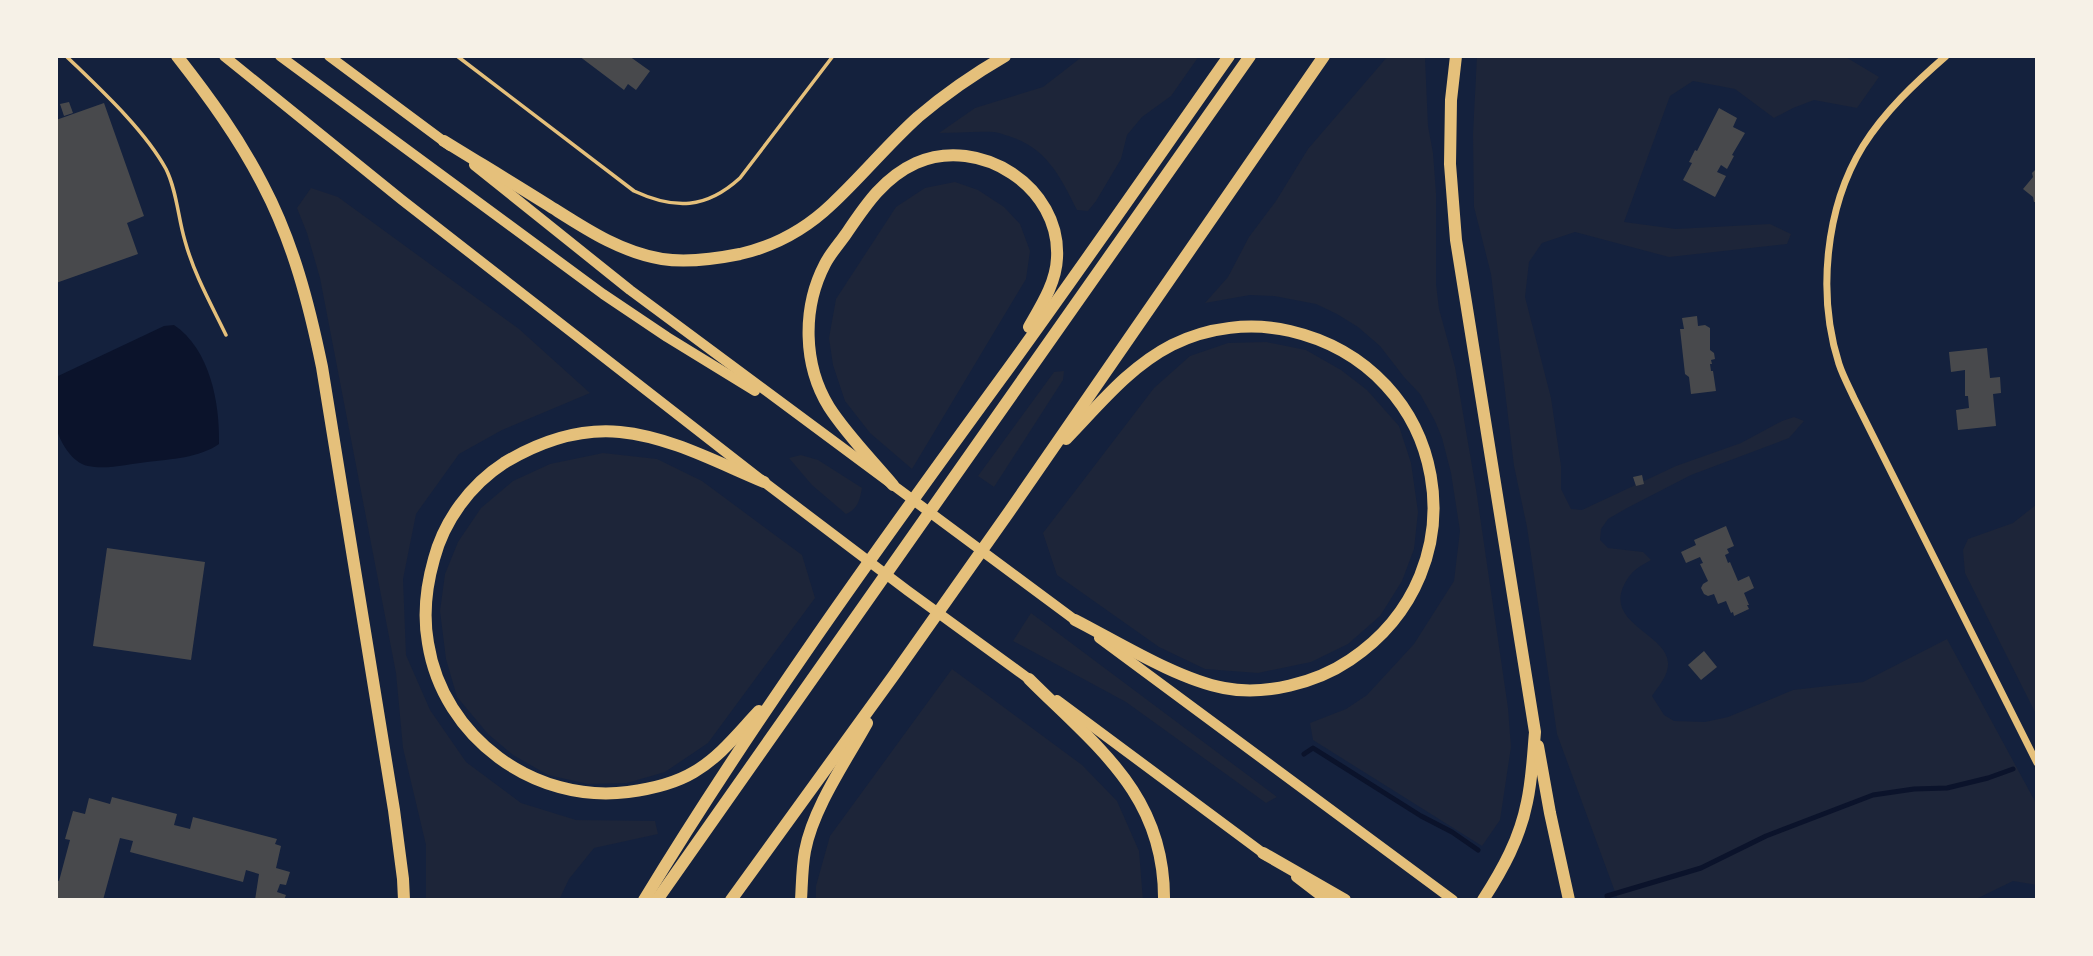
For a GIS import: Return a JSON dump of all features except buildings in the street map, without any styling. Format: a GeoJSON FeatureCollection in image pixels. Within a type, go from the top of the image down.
{"type":"FeatureCollection","features":[{"type":"Feature","properties":{"kind":"highway"},"geometry":{"type":"LineString","coordinates":[[177,56],[241,144],[264,185],[282,227],[311,314],[322,367],[391,797],[404,900]]}},
{"type":"Feature","properties":{"kind":"highway"},"geometry":{"type":"LineString","coordinates":[[444,141],[599,236],[629,250],[661,259],[691,261],[720,258],[779,240],[807,225],[831,205],[917,118],[977,72],[1005,56]]}},
{"type":"Feature","properties":{"kind":"highway"},"geometry":{"type":"LineString","coordinates":[[644,900],[844,598],[1229,56]]}},
{"type":"Feature","properties":{"kind":"highway"},"geometry":{"type":"LineString","coordinates":[[657,900],[1250,56]]}},
{"type":"Feature","properties":{"kind":"highway"},"geometry":{"type":"LineString","coordinates":[[731,900],[1040,468],[1324,56]]}},
{"type":"Feature","properties":{"kind":"highway"},"geometry":{"type":"LineString","coordinates":[[1456,56],[1451,100],[1450,164],[1456,240],[1535,732],[1569,900]]}},
{"type":"Feature","properties":{"kind":"highway"},"geometry":{"type":"LineString","coordinates":[[893,485],[839,422],[818,384],[812,363],[809,323],[812,300],[825,263],[884,183],[916,163],[936,156],[981,159],[1004,167],[1020,177],[1036,194],[1048,214],[1055,235],[1057,258],[1054,279],[1001,379]]}},
{"type":"Feature","properties":{"kind":"highway"},"geometry":{"type":"LineString","coordinates":[[1040,468],[1133,370],[1152,356],[1199,334],[1259,326],[1310,335],[1351,355],[1371,370],[1388,387],[1413,422],[1430,471],[1433,496],[1431,537],[1412,596],[1399,616],[1364,651],[1342,666],[1320,676],[1273,688],[1224,688],[1198,681],[1169,668],[1075,620]]}},
{"type":"Feature","properties":{"kind":"highway"},"geometry":{"type":"LineString","coordinates":[[764,482],[676,445],[642,435],[618,431],[591,432],[541,443],[496,468],[462,502],[437,547],[426,595],[425,620],[433,667],[451,705],[470,732],[507,765],[547,784],[572,791],[595,794],[644,790],[672,783],[695,771],[721,752],[784,685]]}},
{"type":"Feature","properties":{"kind":"highway"},"geometry":{"type":"LineString","coordinates":[[802,900],[805,850],[818,812],[894,674]]}},
{"type":"Feature","properties":{"kind":"highway"},"geometry":{"type":"LineString","coordinates":[[1029,680],[1117,768],[1136,793],[1155,833],[1161,855],[1164,900]]}},
{"type":"Feature","properties":{"kind":"highway"},"geometry":{"type":"LineString","coordinates":[[1483,900],[1506,862],[1521,825],[1528,800],[1535,732]]}},
{"type":"Feature","properties":{"kind":"highway"},"geometry":{"type":"LineString","coordinates":[[1264,853],[1345,900]]}},
{"type":"Feature","properties":{"kind":"main road"},"geometry":{"type":"LineString","coordinates":[[224,56],[402,200],[764,482],[908,592],[1326,900]]}},
{"type":"Feature","properties":{"kind":"main road"},"geometry":{"type":"LineString","coordinates":[[280,56],[603,294],[667,337],[808,423]]}},
{"type":"Feature","properties":{"kind":"main road"},"geometry":{"type":"LineString","coordinates":[[329,56],[444,141],[630,290],[1453,900]]}},
{"type":"Feature","properties":{"kind":"street"},"geometry":{"type":"LineString","coordinates":[[1946,56],[1914,83],[1892,108],[1863,146],[1849,173],[1837,209],[1829,247],[1827,289],[1831,327],[1839,363],[1854,398],[2037,763]]}},
{"type":"Feature","properties":{"kind":"lane"},"geometry":{"type":"LineString","coordinates":[[66,56],[115,103],[157,154],[167,171],[192,266],[226,335]]}},
{"type":"Feature","properties":{"kind":"lane"},"geometry":{"type":"LineString","coordinates":[[457,56],[634,191],[656,201],[672,203],[709,200],[726,191],[740,178],[833,56]]}},
{"type":"Feature","properties":{"kind":"shaded area"},"geometry":{"type":"Polygon","coordinates":[[[1083,56],[1199,56],[1171,96],[1142,117],[1127,135],[1121,159],[1088,211],[1077,210],[1053,167],[1026,143],[994,132],[939,133],[975,108],[1043,87],[1083,56]]]}},
{"type":"Feature","properties":{"kind":"shaded area"},"geometry":{"type":"Polygon","coordinates":[[[1388,56],[1425,56],[1428,126],[1436,193],[1436,284],[1439,309],[1455,367],[1508,708],[1511,747],[1500,820],[1482,846],[1313,740],[1310,723],[1346,709],[1367,695],[1414,644],[1454,581],[1460,531],[1451,473],[1435,421],[1420,394],[1380,346],[1358,327],[1337,314],[1316,304],[1274,296],[1250,295],[1205,303],[1228,277],[1249,237],[1276,201],[1308,149],[1388,56]]]}},
{"type":"Feature","properties":{"kind":"shaded area"},"geometry":{"type":"Polygon","coordinates":[[[1477,56],[1844,56],[1879,77],[1857,108],[1814,100],[1774,118],[1735,89],[1693,81],[1670,96],[1624,222],[1676,229],[1770,224],[1791,234],[1787,244],[1669,257],[1575,232],[1542,243],[1529,262],[1525,297],[1551,398],[1561,466],[1561,489],[1571,509],[1582,510],[1676,466],[1741,443],[1782,421],[1794,417],[1804,421],[1789,438],[1691,475],[1608,519],[1601,529],[1600,540],[1608,548],[1643,552],[1651,560],[1638,567],[1630,576],[1620,598],[1629,619],[1665,653],[1667,672],[1652,696],[1664,715],[1674,721],[1705,722],[1728,717],[1793,690],[1863,682],[1947,639],[2037,805],[2037,885],[2013,881],[1974,900],[1618,900],[1557,734],[1527,527],[1514,466],[1491,274],[1474,207],[1473,134],[1477,56]]]}},
{"type":"Feature","properties":{"kind":"shaded area"},"geometry":{"type":"Polygon","coordinates":[[[955,182],[978,190],[1004,207],[1020,224],[1030,251],[1026,279],[912,469],[870,433],[845,401],[833,365],[829,338],[836,299],[896,207],[925,188],[955,182]]]}},
{"type":"Feature","properties":{"kind":"shaded area"},"geometry":{"type":"Polygon","coordinates":[[[311,188],[338,197],[519,329],[590,393],[502,430],[459,454],[416,514],[403,579],[406,655],[430,710],[466,762],[521,803],[576,820],[655,821],[658,834],[594,848],[569,879],[559,900],[426,900],[426,845],[403,748],[396,673],[320,278],[297,208],[311,188]]]}},
{"type":"Feature","properties":{"kind":"shaded area"},"geometry":{"type":"Polygon","coordinates":[[[174,325],[186,335],[204,362],[215,395],[219,444],[184,457],[118,466],[95,467],[77,461],[63,444],[56,426],[56,377],[164,326],[174,325]]]}},
{"type":"Feature","properties":{"kind":"shaded area"},"geometry":{"type":"Polygon","coordinates":[[[1266,342],[1306,350],[1341,370],[1367,390],[1399,426],[1411,463],[1418,512],[1414,549],[1402,581],[1380,616],[1348,644],[1311,662],[1258,673],[1205,669],[1159,647],[1057,575],[1043,533],[1154,388],[1190,356],[1228,343],[1266,342]]]}},
{"type":"Feature","properties":{"kind":"shaded area"},"geometry":{"type":"Polygon","coordinates":[[[1064,371],[1063,380],[994,487],[978,476],[1054,372],[1064,371]]]}},
{"type":"Feature","properties":{"kind":"shaded area"},"geometry":{"type":"Polygon","coordinates":[[[603,453],[657,459],[702,481],[802,555],[815,598],[708,743],[665,772],[627,783],[588,784],[548,775],[513,755],[488,734],[457,697],[446,659],[440,611],[445,574],[458,542],[481,508],[513,481],[550,464],[603,453]]]}},
{"type":"Feature","properties":{"kind":"shaded area"},"geometry":{"type":"Polygon","coordinates":[[[801,455],[818,460],[862,488],[856,506],[846,514],[812,485],[789,458],[801,455]]]}},
{"type":"Feature","properties":{"kind":"shaded area"},"geometry":{"type":"Polygon","coordinates":[[[2037,504],[2037,716],[1965,573],[1963,550],[1968,539],[2013,523],[2037,504]]]}},
{"type":"Feature","properties":{"kind":"shaded area"},"geometry":{"type":"Polygon","coordinates":[[[1031,613],[1277,797],[1266,803],[1126,702],[1013,641],[1031,613]]]}},
{"type":"Feature","properties":{"kind":"shaded area"},"geometry":{"type":"Polygon","coordinates":[[[952,669],[1082,765],[1117,801],[1139,851],[1143,900],[816,900],[816,886],[830,836],[952,669]]]}},
{"type":"Feature","properties":{"kind":"waterway"},"geometry":{"type":"LineString","coordinates":[[1304,754],[1313,748],[1478,850]]}},
{"type":"Feature","properties":{"kind":"waterway"},"geometry":{"type":"LineString","coordinates":[[1607,896],[1701,868],[1766,836],[1873,795],[1914,789],[1947,788],[2013,769]]}}]}
